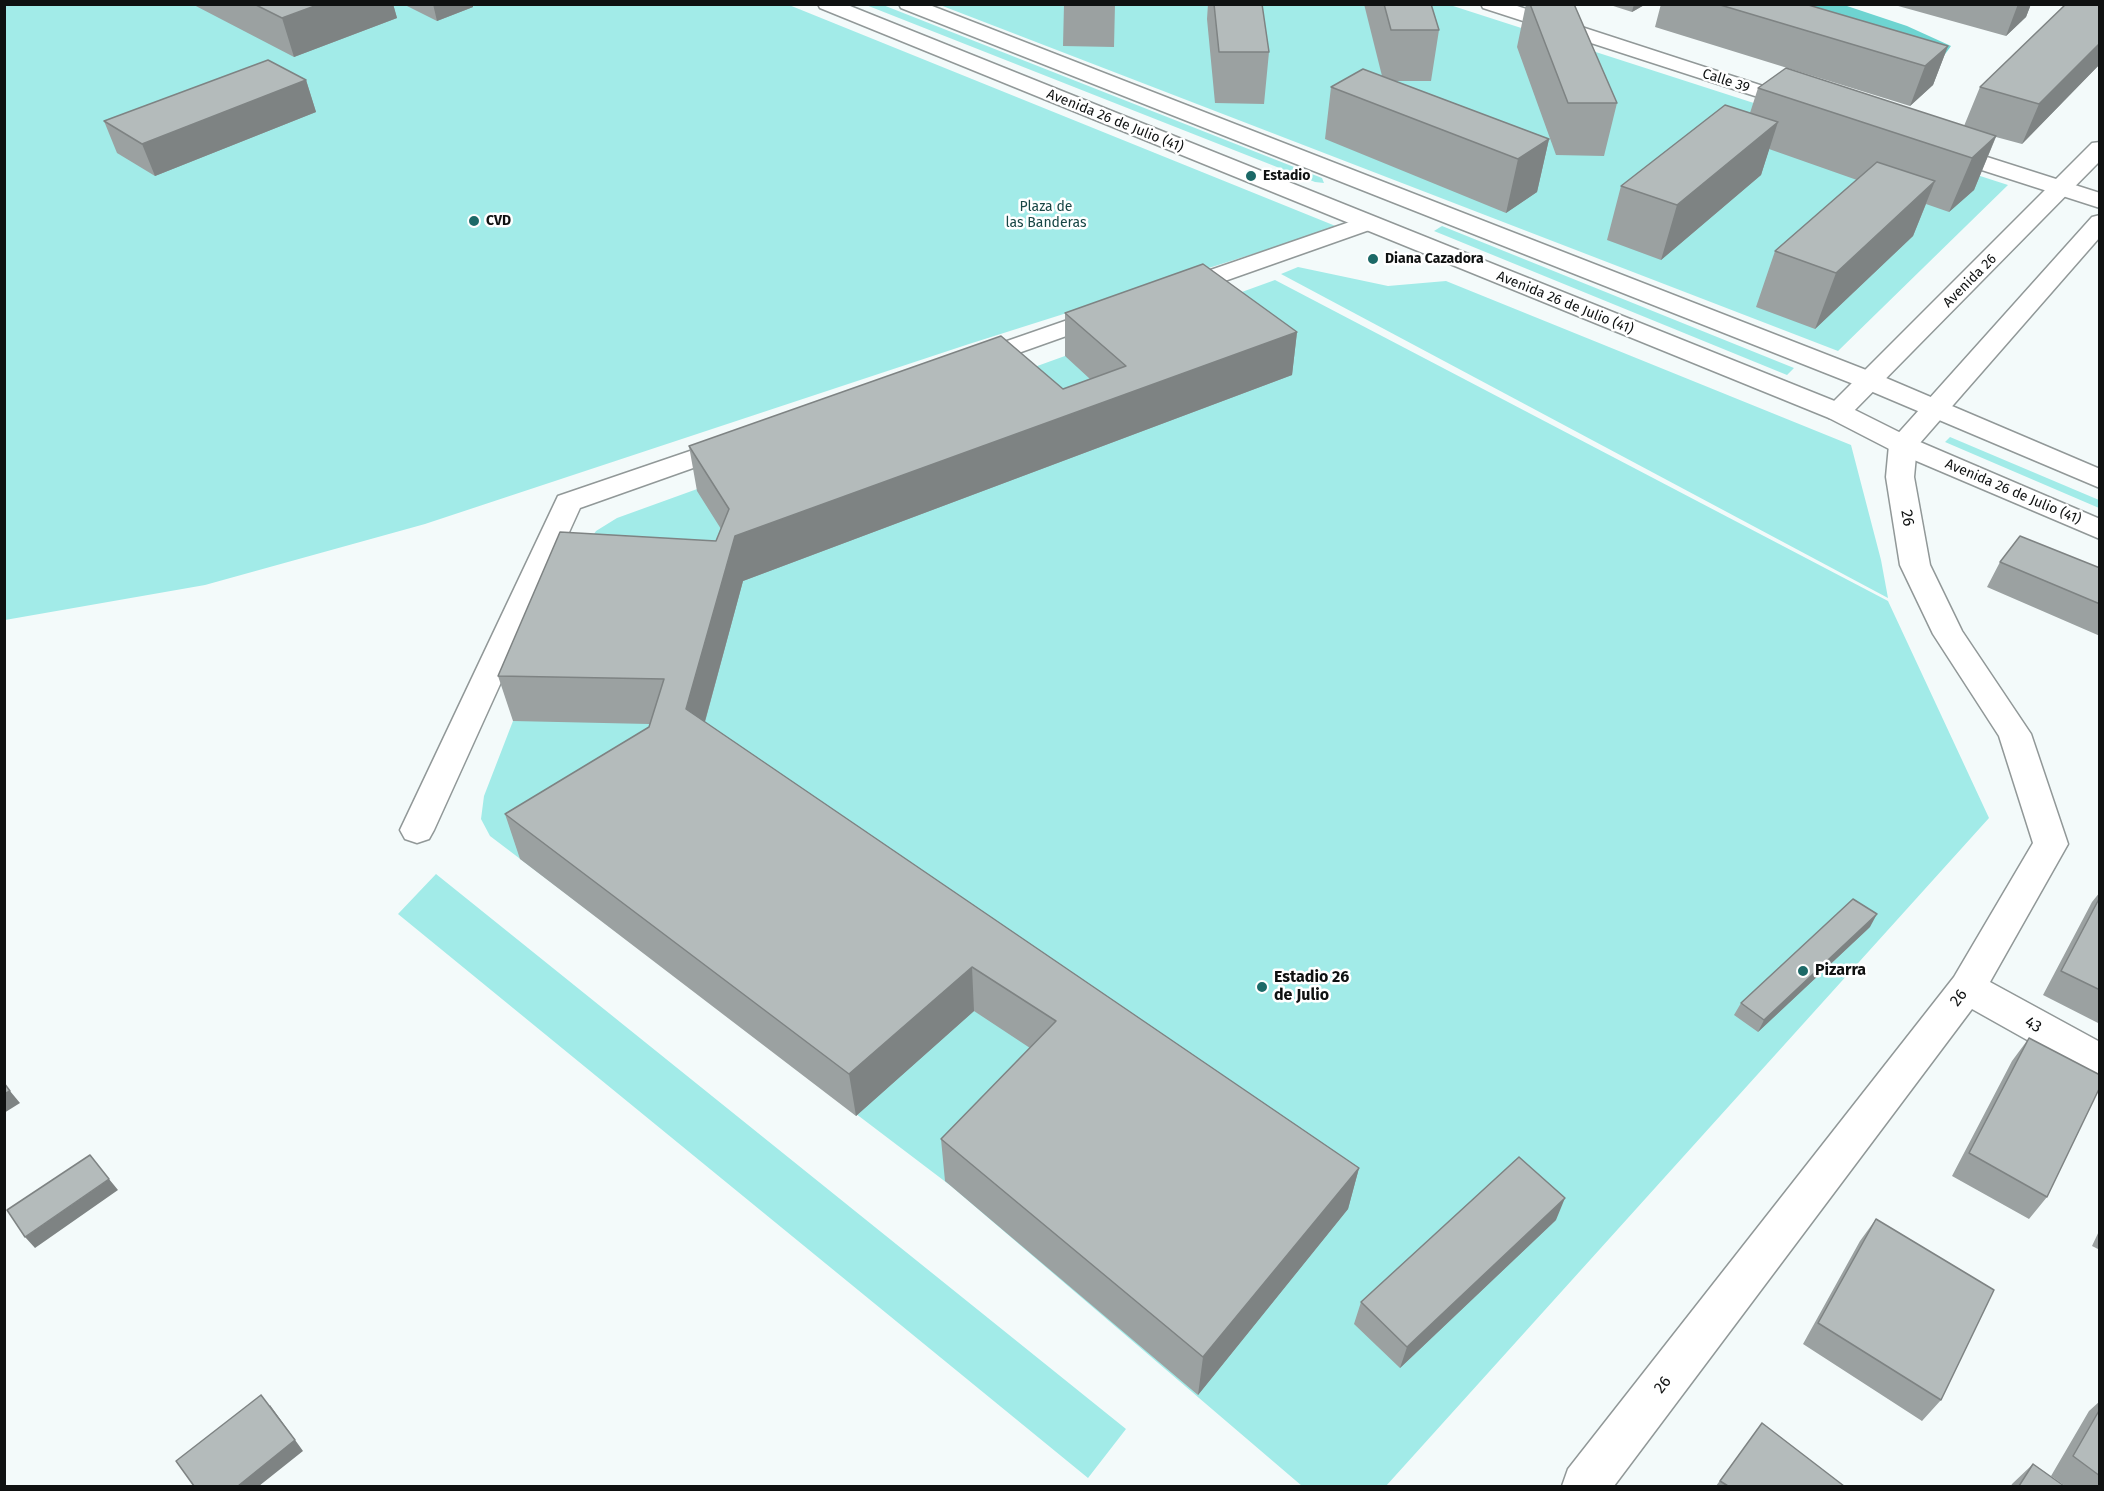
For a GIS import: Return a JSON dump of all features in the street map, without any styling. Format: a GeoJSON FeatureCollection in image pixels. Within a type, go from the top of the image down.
{"type":"FeatureCollection","features":[{"type":"Feature","properties":{"kind":"main road","name":"Avenida 26 de Julio (41)"},"geometry":{"type":"LineString","coordinates":[[827,4],[1838,412],[1903,445],[2100,530]]}},
{"type":"Feature","properties":{"kind":"main road","name":"Avenida 26 de Julio (41)"},"geometry":{"type":"LineString","coordinates":[[908,4],[1870,381],[1934,411],[2100,480]]}},
{"type":"Feature","properties":{"kind":"main road","name":"Calle 39"},"geometry":{"type":"LineString","coordinates":[[1490,4],[1821,111]]}},
{"type":"Feature","properties":{"kind":"main road"},"geometry":{"type":"LineString","coordinates":[[1923,144],[2100,201]]}},
{"type":"Feature","properties":{"kind":"main road","name":"Avenida 26"},"geometry":{"type":"LineString","coordinates":[[1838,412],[2100,148]]}},
{"type":"Feature","properties":{"kind":"main road"},"geometry":{"type":"LineString","coordinates":[[940,372],[1367,223],[1405,199]]}},
{"type":"Feature","properties":{"kind":"main road"},"geometry":{"type":"LineString","coordinates":[[1903,445],[2100,222]]}},
{"type":"Feature","properties":{"kind":"main road"},"geometry":{"type":"LineString","coordinates":[[417,830],[568,502],[760,435]]}},
{"type":"Feature","properties":{"kind":"main road","name":"26"},"geometry":{"type":"LineString","coordinates":[[1585,1486],[1967,988],[2051,844],[2015,734],[1948,634],[1916,565],[1900,477],[1903,445]]}},
{"type":"Feature","properties":{"kind":"main road","name":"43"},"geometry":{"type":"LineString","coordinates":[[1967,988],[2100,1061]]}},
{"type":"Feature","properties":{"kind":"green space","name":"CVD"},"geometry":{"type":"Polygon","coordinates":[[[4,5],[789,5],[1338,227],[969,344],[425,524],[205,585],[5,620],[4,5]]]}},
{"type":"Feature","properties":{"kind":"green space"},"geometry":{"type":"Polygon","coordinates":[[[866,5],[883,5],[1322,178],[1324,183],[1315,182],[866,5]]]}},
{"type":"Feature","properties":{"kind":"green space"},"geometry":{"type":"Polygon","coordinates":[[[940,5],[1450,5],[2008,185],[1838,351],[940,5]]]}},
{"type":"Feature","properties":{"kind":"green space"},"geometry":{"type":"Polygon","coordinates":[[[1442,226],[1794,368],[1787,375],[1434,231],[1442,226]]]}},
{"type":"Feature","properties":{"kind":"green space"},"geometry":{"type":"Polygon","coordinates":[[[1298,267],[1388,286],[1446,281],[1851,445],[1881,560],[1888,598],[1281,274],[1298,267]]]}},
{"type":"Feature","properties":{"kind":"green space","name":"Estadio 26 de Julio"},"geometry":{"type":"Polygon","coordinates":[[[1275,280],[1888,601],[1989,818],[1386,1486],[1302,1486],[951,1186],[490,836],[481,819],[484,796],[513,721],[585,547],[596,531],[617,518],[1275,280]]]}},
{"type":"Feature","properties":{"kind":"green space"},"geometry":{"type":"Polygon","coordinates":[[[1950,437],[2099,500],[2099,508],[1945,442],[1950,437]]]}},
{"type":"Feature","properties":{"kind":"green space"},"geometry":{"type":"Polygon","coordinates":[[[436,874],[1126,1429],[1088,1478],[398,914],[436,874]]]}},
{"type":"Feature","properties":{"kind":"shaded area"},"geometry":{"type":"Polygon","coordinates":[[[1696,5],[1844,5],[1907,26],[1951,46],[1943,57],[1696,5]]]}},
{"type":"Feature","properties":{"kind":"building"},"geometry":{"type":"Polygon","coordinates":[[[254,4],[320,4],[282,18],[254,4]]]}},
{"type":"Feature","properties":{"kind":"building"},"geometry":{"type":"Polygon","coordinates":[[[1214,4],[1262,4],[1269,52],[1219,52],[1214,4]]]}},
{"type":"Feature","properties":{"kind":"building"},"geometry":{"type":"Polygon","coordinates":[[[1384,4],[1431,4],[1439,30],[1391,30],[1384,4]]]}},
{"type":"Feature","properties":{"kind":"building"},"geometry":{"type":"Polygon","coordinates":[[[1530,4],[1574,4],[1617,103],[1568,103],[1530,4]]]}},
{"type":"Feature","properties":{"kind":"building"},"geometry":{"type":"Polygon","coordinates":[[[1717,4],[1805,4],[1948,46],[1925,66],[1717,4]]]}},
{"type":"Feature","properties":{"kind":"building"},"geometry":{"type":"Polygon","coordinates":[[[2066,4],[2100,4],[2100,43],[2039,104],[1980,87],[2066,4]]]}},
{"type":"Feature","properties":{"kind":"building"},"geometry":{"type":"Polygon","coordinates":[[[268,60],[306,80],[142,144],[104,121],[268,60]]]}},
{"type":"Feature","properties":{"kind":"building"},"geometry":{"type":"Polygon","coordinates":[[[1786,68],[1996,136],[1972,158],[1758,88],[1786,68]]]}},
{"type":"Feature","properties":{"kind":"building"},"geometry":{"type":"Polygon","coordinates":[[[1363,69],[1549,139],[1518,159],[1331,87],[1363,69]]]}},
{"type":"Feature","properties":{"kind":"building"},"geometry":{"type":"Polygon","coordinates":[[[1725,105],[1778,122],[1677,205],[1621,186],[1725,105]]]}},
{"type":"Feature","properties":{"kind":"building"},"geometry":{"type":"Polygon","coordinates":[[[1877,162],[1935,181],[1836,273],[1775,251],[1877,162]]]}},
{"type":"Feature","properties":{"kind":"building"},"geometry":{"type":"Polygon","coordinates":[[[1203,264],[1297,332],[735,536],[686,709],[1359,1168],[1203,1357],[941,1139],[1056,1021],[972,967],[849,1074],[505,814],[649,727],[664,679],[498,676],[560,532],[716,541],[729,509],[689,446],[1001,336],[1063,389],[1126,366],[1065,313],[1203,264]]]}},
{"type":"Feature","properties":{"kind":"building"},"geometry":{"type":"Polygon","coordinates":[[[2020,536],[2100,568],[2100,604],[2000,562],[2020,536]]]}},
{"type":"Feature","properties":{"kind":"building"},"geometry":{"type":"Polygon","coordinates":[[[2100,897],[2100,990],[2061,971],[2100,897]]]}},
{"type":"Feature","properties":{"kind":"building","name":"Pizarra"},"geometry":{"type":"Polygon","coordinates":[[[1853,899],[1877,914],[1764,1020],[1741,1003],[1853,899]]]}},
{"type":"Feature","properties":{"kind":"building"},"geometry":{"type":"Polygon","coordinates":[[[2029,1038],[2100,1075],[2100,1087],[2047,1197],[1969,1153],[2029,1038]]]}},
{"type":"Feature","properties":{"kind":"building"},"geometry":{"type":"Polygon","coordinates":[[[4,1083],[10,1091],[4,1094],[4,1083]]]}},
{"type":"Feature","properties":{"kind":"building"},"geometry":{"type":"Polygon","coordinates":[[[90,1155],[109,1179],[25,1237],[7,1210],[90,1155]]]}},
{"type":"Feature","properties":{"kind":"building"},"geometry":{"type":"Polygon","coordinates":[[[1519,1157],[1565,1198],[1407,1347],[1361,1302],[1519,1157]]]}},
{"type":"Feature","properties":{"kind":"building"},"geometry":{"type":"Polygon","coordinates":[[[1876,1219],[1994,1290],[1941,1400],[1818,1323],[1876,1219]]]}},
{"type":"Feature","properties":{"kind":"building"},"geometry":{"type":"Polygon","coordinates":[[[261,1395],[295,1440],[238,1486],[194,1486],[176,1461],[261,1395]]]}},
{"type":"Feature","properties":{"kind":"building"},"geometry":{"type":"Polygon","coordinates":[[[2100,1409],[2100,1476],[2073,1456],[2100,1409]]]}},
{"type":"Feature","properties":{"kind":"building"},"geometry":{"type":"Polygon","coordinates":[[[1762,1423],[1844,1486],[1728,1486],[1720,1481],[1762,1423]]]}},
{"type":"Feature","properties":{"kind":"building"},"geometry":{"type":"Polygon","coordinates":[[[2033,1464],[2064,1486],[2019,1486],[2033,1464]]]}},
{"type":"Feature","properties":{"kind":"place","name":"Estadio"},"geometry":{"type":"Point","coordinates":[1251,176]}},
{"type":"Feature","properties":{"kind":"place","name":"CVD"},"geometry":{"type":"Point","coordinates":[474,221]}},
{"type":"Feature","properties":{"kind":"place","name":"Diana Cazadora"},"geometry":{"type":"Point","coordinates":[1373,259]}},
{"type":"Feature","properties":{"kind":"place","name":"Pizarra"},"geometry":{"type":"Point","coordinates":[1803,971]}},
{"type":"Feature","properties":{"kind":"place","name":"Estadio 26 de Julio"},"geometry":{"type":"Point","coordinates":[1262,987]}},
{"type":"Feature","properties":{"kind":"park label","name":"Plaza de las Banderas"},"geometry":{"type":"Point","coordinates":[1046,216]}}]}
